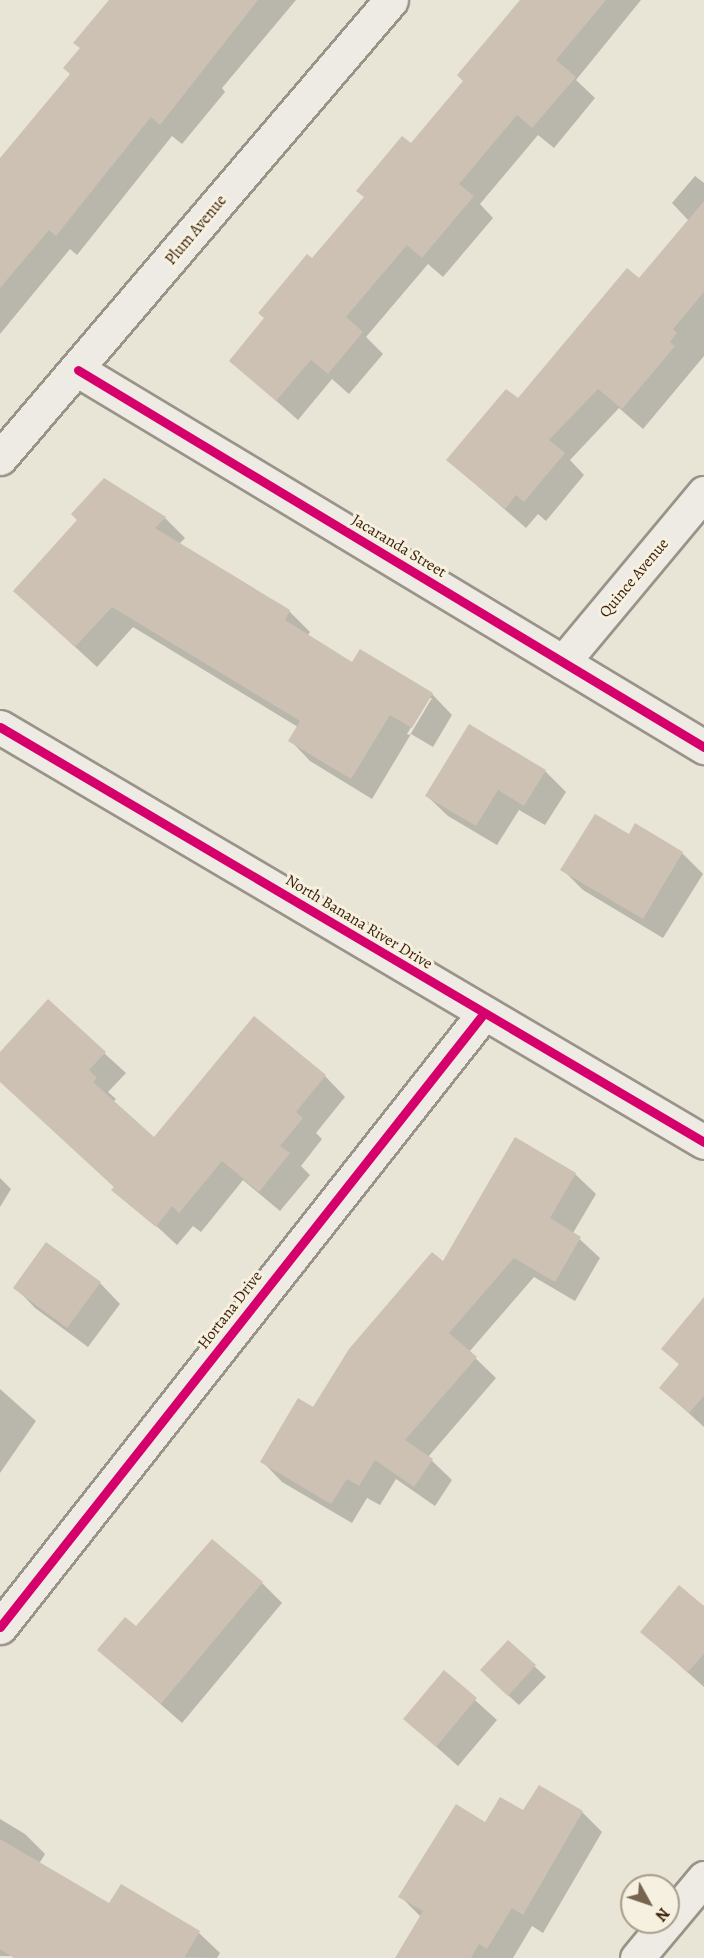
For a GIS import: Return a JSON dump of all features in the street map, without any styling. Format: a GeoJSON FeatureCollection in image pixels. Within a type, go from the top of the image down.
{"type":"FeatureCollection","features":[{"type":"Feature","properties":{"kind":"street","name":"Plum Avenue"},"geometry":{"type":"LineString","coordinates":[[0,458],[78,370],[391,0]]}},
{"type":"Feature","properties":{"kind":"street","name":"Jacaranda Street"},"geometry":{"type":"LineString","coordinates":[[78,370],[704,747]]}},
{"type":"Feature","properties":{"kind":"street","name":"Quince Avenue"},"geometry":{"type":"LineString","coordinates":[[563,662],[704,493]]}},
{"type":"Feature","properties":{"kind":"street","name":"North Banana River Drive"},"geometry":{"type":"LineString","coordinates":[[0,727],[704,1142]]}},
{"type":"Feature","properties":{"kind":"street","name":"Hortana Drive"},"geometry":{"type":"LineString","coordinates":[[0,1627],[484,1013]]}},
{"type":"Feature","properties":{"kind":"street"},"geometry":{"type":"LineString","coordinates":[[680,1906],[704,1878]]}},
{"type":"Feature","properties":{"kind":"street"},"geometry":{"type":"LineString","coordinates":[[637,1958],[656,1934]]}},
{"type":"Feature","properties":{"kind":"building"},"geometry":{"type":"Polygon","coordinates":[[[109,0],[258,0],[160,125],[151,117],[56,236],[49,230],[0,288],[0,158],[70,74],[63,68],[80,48],[73,43],[109,0]]]}},
{"type":"Feature","properties":{"kind":"building"},"geometry":{"type":"Polygon","coordinates":[[[520,0],[606,0],[556,60],[576,77],[532,128],[517,115],[459,184],[474,196],[422,258],[407,245],[346,317],[363,332],[328,374],[311,360],[276,401],[229,361],[264,318],[258,313],[307,254],[312,258],[364,197],[356,191],[402,136],[411,143],[463,81],[457,75],[520,0]]]}},
{"type":"Feature","properties":{"kind":"building"},"geometry":{"type":"Polygon","coordinates":[[[704,201],[704,292],[673,329],[677,333],[670,342],[675,346],[622,409],[598,389],[549,440],[565,453],[524,502],[516,495],[505,509],[446,460],[506,389],[518,398],[627,268],[639,278],[704,201]]]}},
{"type":"Feature","properties":{"kind":"building"},"geometry":{"type":"Polygon","coordinates":[[[104,478],[166,517],[155,528],[290,610],[285,620],[352,662],[360,649],[433,693],[412,728],[390,715],[351,779],[288,741],[300,721],[112,607],[75,647],[13,591],[77,520],[71,514],[104,478]]]}},
{"type":"Feature","properties":{"kind":"building"},"geometry":{"type":"Polygon","coordinates":[[[469,724],[546,770],[524,806],[498,790],[476,826],[425,796],[469,724]]]}},
{"type":"Feature","properties":{"kind":"building"},"geometry":{"type":"Polygon","coordinates":[[[595,814],[629,834],[635,823],[683,852],[643,919],[560,870],[595,814]]]}},
{"type":"Feature","properties":{"kind":"building"},"geometry":{"type":"Polygon","coordinates":[[[48,999],[106,1052],[89,1070],[97,1078],[93,1082],[154,1137],[254,1016],[326,1075],[296,1112],[303,1118],[280,1146],[290,1153],[259,1192],[222,1161],[179,1213],[172,1206],[156,1227],[111,1190],[114,1187],[0,1082],[0,1052],[48,999]]]}},
{"type":"Feature","properties":{"kind":"building"},"geometry":{"type":"Polygon","coordinates":[[[515,1137],[576,1173],[550,1218],[581,1237],[555,1282],[514,1258],[449,1333],[477,1357],[405,1440],[433,1459],[414,1487],[375,1460],[359,1486],[347,1479],[331,1504],[260,1462],[298,1398],[313,1407],[349,1349],[432,1252],[443,1261],[515,1137]]]}},
{"type":"Feature","properties":{"kind":"building"},"geometry":{"type":"Polygon","coordinates":[[[46,1242],[101,1282],[67,1328],[13,1288],[46,1242]]]}},
{"type":"Feature","properties":{"kind":"building"},"geometry":{"type":"Polygon","coordinates":[[[704,1297],[704,1396],[689,1413],[659,1388],[679,1364],[661,1349],[704,1297]]]}},
{"type":"Feature","properties":{"kind":"building"},"geometry":{"type":"Polygon","coordinates":[[[212,1539],[263,1582],[161,1704],[97,1650],[125,1617],[136,1626],[212,1539]]]}},
{"type":"Feature","properties":{"kind":"building"},"geometry":{"type":"Polygon","coordinates":[[[679,1585],[704,1606],[704,1654],[688,1672],[640,1632],[679,1585]]]}},
{"type":"Feature","properties":{"kind":"building"},"geometry":{"type":"Polygon","coordinates":[[[508,1640],[536,1665],[508,1696],[480,1670],[508,1640]]]}},
{"type":"Feature","properties":{"kind":"building"},"geometry":{"type":"Polygon","coordinates":[[[444,1670],[477,1698],[436,1747],[403,1719],[444,1670]]]}},
{"type":"Feature","properties":{"kind":"building"},"geometry":{"type":"Polygon","coordinates":[[[539,1785],[583,1811],[523,1915],[512,1908],[487,1949],[479,1944],[471,1958],[395,1958],[423,1911],[398,1897],[456,1804],[485,1822],[500,1797],[523,1810],[539,1785]]]}},
{"type":"Feature","properties":{"kind":"building"},"geometry":{"type":"Polygon","coordinates":[[[0,1839],[109,1903],[121,1884],[200,1931],[184,1958],[14,1958],[0,1949],[0,1839]]]}},
{"type":"Feature","properties":{"kind":"cycle path"},"geometry":{"type":"LineString","coordinates":[[78,370],[704,747]]}},
{"type":"Feature","properties":{"kind":"cycle path"},"geometry":{"type":"LineString","coordinates":[[0,727],[704,1142]]}},
{"type":"Feature","properties":{"kind":"cycle path"},"geometry":{"type":"LineString","coordinates":[[0,1627],[484,1013]]}}]}
